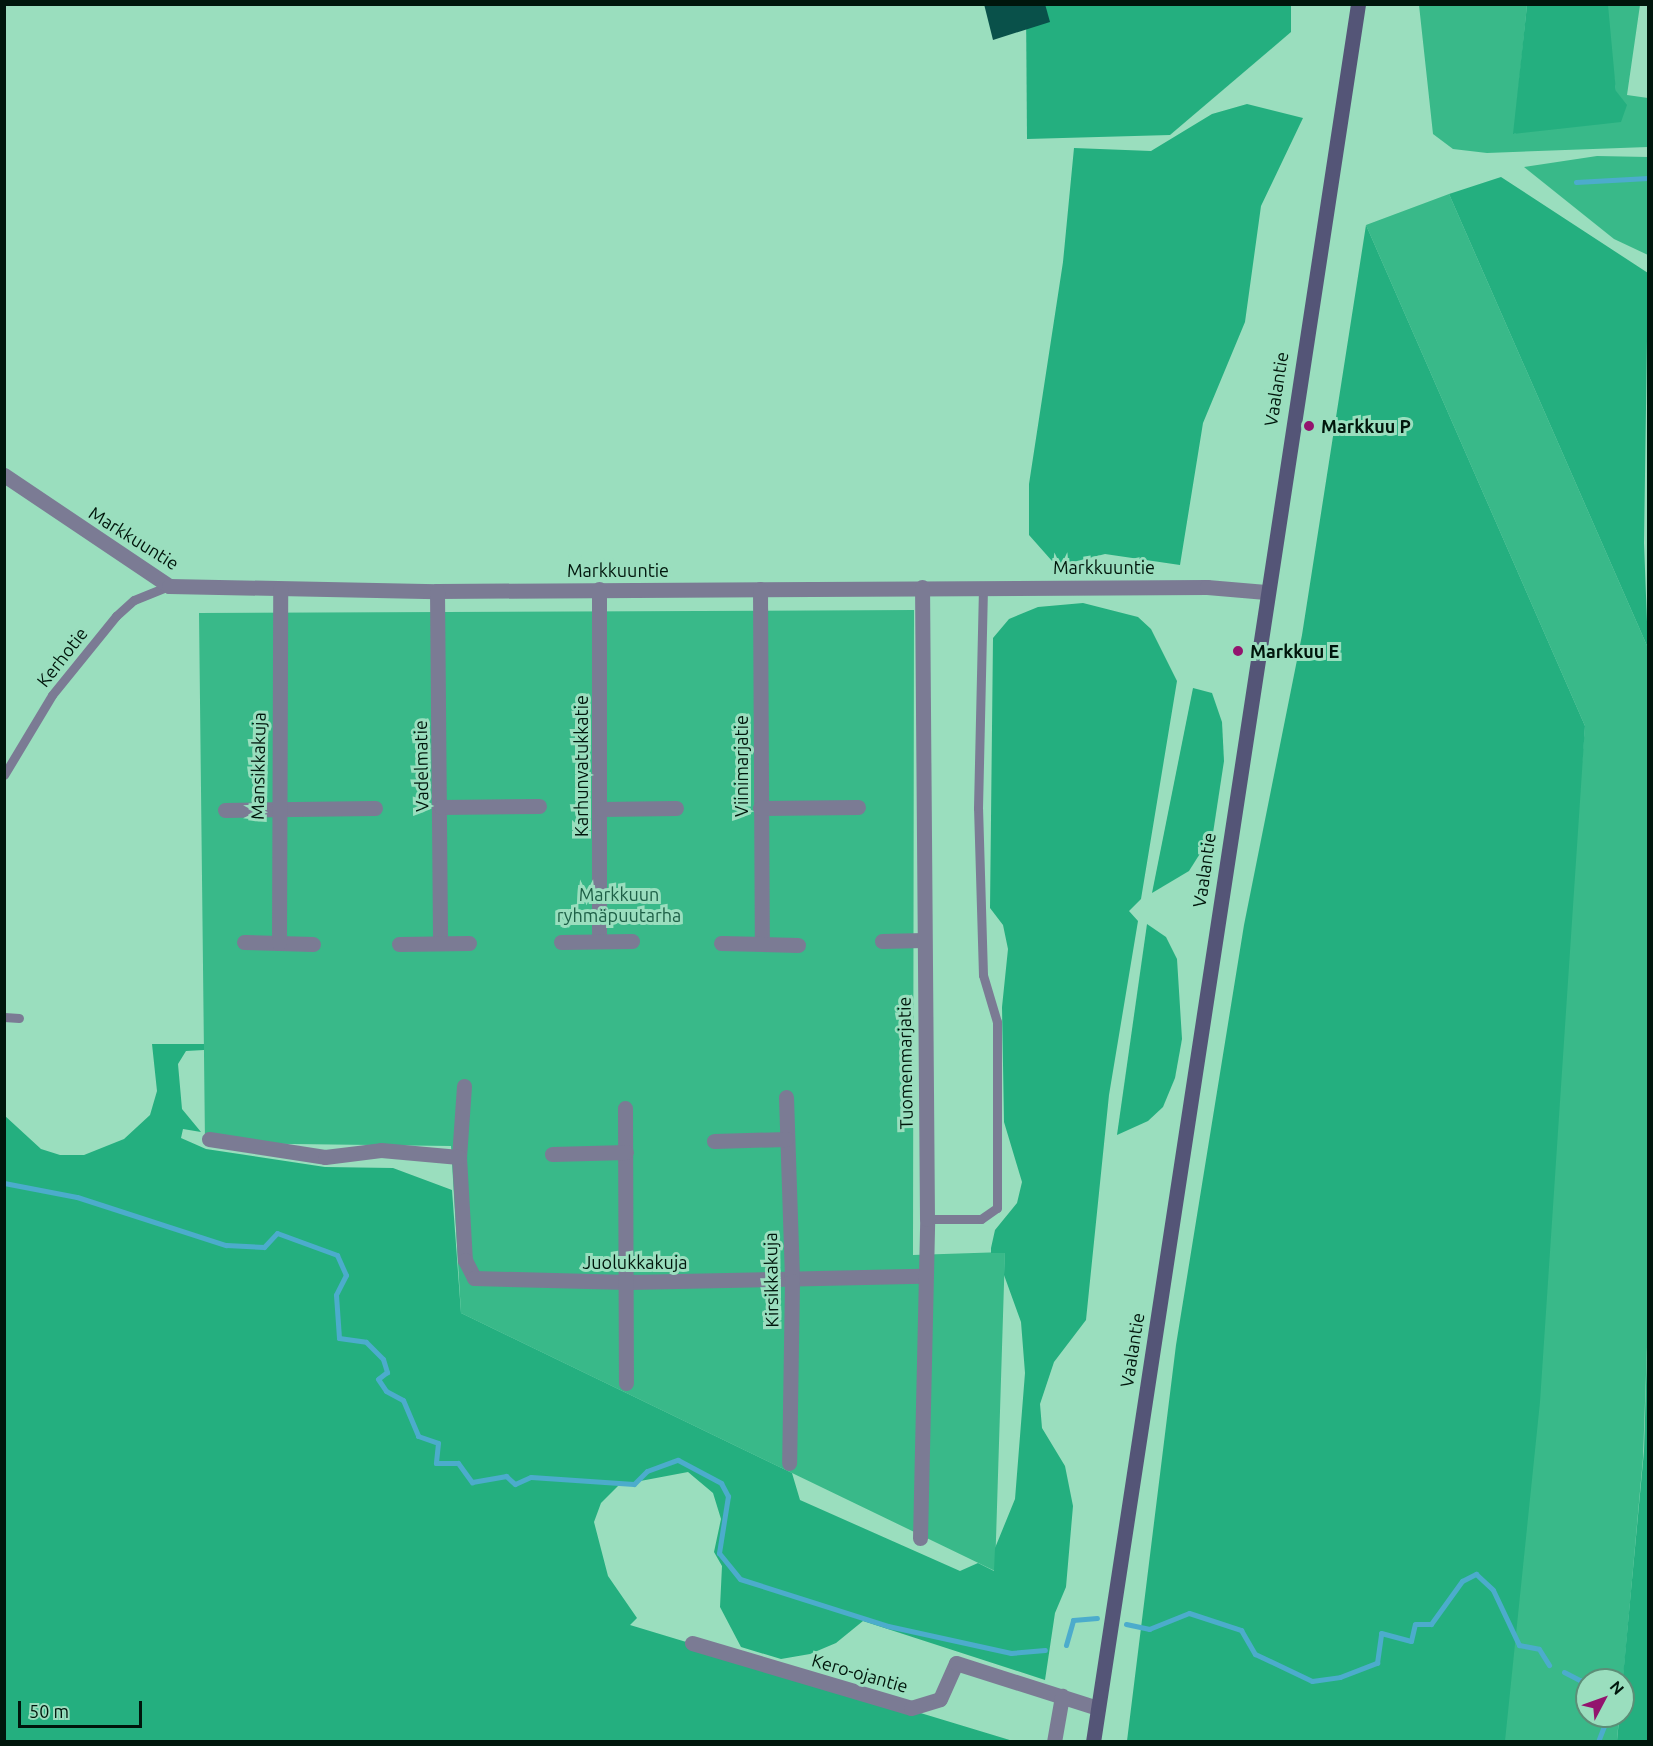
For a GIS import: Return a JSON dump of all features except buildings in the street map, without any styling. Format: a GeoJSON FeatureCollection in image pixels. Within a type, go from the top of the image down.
{"type":"FeatureCollection","features":[{"type":"Feature","properties":{"kind":"street","name":"Vaalantie"},"geometry":{"type":"LineString","coordinates":[[1093,1742],[1266,592],[1358,4]]}},
{"type":"Feature","properties":{"kind":"street","name":"Markkuuntie"},"geometry":{"type":"LineString","coordinates":[[4,475],[169,586],[437,591],[983,587],[1266,592]]}},
{"type":"Feature","properties":{"kind":"street","name":"Tuomenmarjatie"},"geometry":{"type":"LineString","coordinates":[[920,1538],[922,1276],[927,1219],[922,587]]}},
{"type":"Feature","properties":{"kind":"street","name":"Mansikkakuja"},"geometry":{"type":"LineString","coordinates":[[279,943],[277,810],[280,589]]}},
{"type":"Feature","properties":{"kind":"street","name":"Viinimarjatie"},"geometry":{"type":"LineString","coordinates":[[760,589],[762,942]]}},
{"type":"Feature","properties":{"kind":"street","name":"Karhunvatukkatie"},"geometry":{"type":"LineString","coordinates":[[599,590],[601,809],[599,941]]}},
{"type":"Feature","properties":{"kind":"street","name":"Vadelmatie"},"geometry":{"type":"LineString","coordinates":[[437,591],[441,807],[440,941]]}},
{"type":"Feature","properties":{"kind":"street"},"geometry":{"type":"LineString","coordinates":[[441,807],[539,806]]}},
{"type":"Feature","properties":{"kind":"street"},"geometry":{"type":"LineString","coordinates":[[760,808],[858,807]]}},
{"type":"Feature","properties":{"kind":"street"},"geometry":{"type":"LineString","coordinates":[[225,810],[375,808]]}},
{"type":"Feature","properties":{"kind":"street"},"geometry":{"type":"LineString","coordinates":[[601,809],[676,808]]}},
{"type":"Feature","properties":{"kind":"street"},"geometry":{"type":"LineString","coordinates":[[882,941],[923,940]]}},
{"type":"Feature","properties":{"kind":"street"},"geometry":{"type":"LineString","coordinates":[[399,944],[440,941],[469,943]]}},
{"type":"Feature","properties":{"kind":"street"},"geometry":{"type":"LineString","coordinates":[[561,942],[632,941]]}},
{"type":"Feature","properties":{"kind":"street"},"geometry":{"type":"LineString","coordinates":[[244,942],[313,944]]}},
{"type":"Feature","properties":{"kind":"street"},"geometry":{"type":"LineString","coordinates":[[721,943],[762,942],[798,945]]}},
{"type":"Feature","properties":{"kind":"street","name":"Juolukkakuja"},"geometry":{"type":"LineString","coordinates":[[464,1086],[459,1156],[465,1260],[474,1278],[628,1282],[792,1281],[922,1276]]}},
{"type":"Feature","properties":{"kind":"street","name":"Kirsikkakuja"},"geometry":{"type":"LineString","coordinates":[[786,1097],[792,1281],[789,1463]]}},
{"type":"Feature","properties":{"kind":"street"},"geometry":{"type":"LineString","coordinates":[[625,1108],[628,1282],[626,1383]]}},
{"type":"Feature","properties":{"kind":"street"},"geometry":{"type":"LineString","coordinates":[[209,1139],[325,1157],[381,1150],[459,1156]]}},
{"type":"Feature","properties":{"kind":"street"},"geometry":{"type":"LineString","coordinates":[[714,1141],[786,1139]]}},
{"type":"Feature","properties":{"kind":"street"},"geometry":{"type":"LineString","coordinates":[[552,1154],[626,1152]]}},
{"type":"Feature","properties":{"kind":"street","name":"Kero-ojantie"},"geometry":{"type":"LineString","coordinates":[[692,1643],[911,1708],[940,1699],[956,1663],[1098,1708]]}},
{"type":"Feature","properties":{"kind":"street"},"geometry":{"type":"LineString","coordinates":[[1054,1742],[1062,1696]]}},
{"type":"Feature","properties":{"kind":"lane","name":"Kerhotie"},"geometry":{"type":"LineString","coordinates":[[4,775],[52,695],[116,616],[134,600],[169,586]]}},
{"type":"Feature","properties":{"kind":"lane"},"geometry":{"type":"LineString","coordinates":[[927,1219],[981,1219],[997,1208],[997,1022],[983,975],[978,808],[983,587]]}},
{"type":"Feature","properties":{"kind":"lane"},"geometry":{"type":"LineString","coordinates":[[4,1017],[19,1018]]}},
{"type":"Feature","properties":{"kind":"green space"},"geometry":{"type":"Polygon","coordinates":[[[1026,5],[1291,5],[1291,32],[1170,135],[1027,139],[1026,5]]]}},
{"type":"Feature","properties":{"kind":"green space"},"geometry":{"type":"Polygon","coordinates":[[[1419,5],[1527,5],[1514,134],[1616,91],[1605,14],[1608,5],[1640,5],[1627,95],[1648,98],[1648,147],[1487,153],[1453,149],[1433,134],[1419,5]]]}},
{"type":"Feature","properties":{"kind":"green space"},"geometry":{"type":"Polygon","coordinates":[[[1527,5],[1608,5],[1616,91],[1627,105],[1621,122],[1513,134],[1527,5]]]}},
{"type":"Feature","properties":{"kind":"green space"},"geometry":{"type":"Polygon","coordinates":[[[1247,104],[1303,118],[1261,206],[1245,322],[1203,423],[1180,565],[1105,554],[1065,564],[1052,561],[1029,535],[1029,484],[1063,262],[1074,148],[1151,151],[1212,114],[1247,104]]]}},
{"type":"Feature","properties":{"kind":"green space"},"geometry":{"type":"Polygon","coordinates":[[[1597,156],[1648,157],[1648,255],[1614,239],[1524,167],[1597,156]]]}},
{"type":"Feature","properties":{"kind":"green space"},"geometry":{"type":"Polygon","coordinates":[[[1501,177],[1648,273],[1644,543],[1648,648],[1449,194],[1501,177]]]}},
{"type":"Feature","properties":{"kind":"green space"},"geometry":{"type":"Polygon","coordinates":[[[1449,194],[1648,648],[1648,1319],[1643,1458],[1624,1668],[1575,1668],[1575,1728],[1618,1728],[1617,1741],[1500,1741],[1585,726],[1366,225],[1449,194]]]}},
{"type":"Feature","properties":{"kind":"green space"},"geometry":{"type":"Polygon","coordinates":[[[1366,225],[1585,726],[1540,1402],[1505,1741],[1127,1741],[1176,1345],[1244,925],[1302,635],[1366,225]]]}},
{"type":"Feature","properties":{"kind":"green space"},"geometry":{"type":"Polygon","coordinates":[[[1083,603],[1138,617],[1151,629],[1177,681],[1141,899],[1129,911],[1138,921],[1109,1095],[1086,1320],[1054,1362],[1040,1404],[1042,1428],[1065,1466],[1073,1506],[1066,1587],[1055,1613],[1045,1680],[863,1621],[836,1643],[810,1654],[781,1659],[741,1647],[720,1607],[722,1566],[714,1552],[721,1519],[713,1493],[688,1472],[619,1485],[601,1503],[594,1522],[608,1576],[637,1618],[630,1625],[1013,1741],[5,1741],[4,1115],[41,1149],[60,1155],[84,1155],[124,1139],[150,1115],[157,1091],[152,1044],[204,1044],[204,1050],[186,1051],[178,1064],[182,1109],[201,1132],[183,1129],[181,1138],[206,1149],[325,1167],[393,1168],[452,1190],[461,1313],[792,1473],[800,1500],[960,1571],[978,1563],[994,1571],[995,1548],[1015,1499],[1025,1373],[1021,1322],[1004,1275],[1005,1253],[991,1253],[995,1230],[1017,1203],[1022,1182],[1004,1122],[1002,1007],[1008,949],[1003,925],[990,908],[993,638],[1009,619],[1038,607],[1083,603]]]}},
{"type":"Feature","properties":{"kind":"green space","name":"Markkuun ryhmäpuutarha"},"geometry":{"type":"Polygon","coordinates":[[[914,610],[913,1255],[1005,1252],[995,1571],[461,1313],[451,1146],[205,1143],[199,613],[914,610]]]}},
{"type":"Feature","properties":{"kind":"green space"},"geometry":{"type":"Polygon","coordinates":[[[1193,688],[1212,693],[1222,722],[1224,761],[1213,833],[1189,871],[1152,893],[1193,688]]]}},
{"type":"Feature","properties":{"kind":"green space"},"geometry":{"type":"Polygon","coordinates":[[[1147,924],[1166,937],[1177,959],[1182,1039],[1175,1078],[1163,1107],[1148,1121],[1117,1135],[1147,924]]]}},
{"type":"Feature","properties":{"kind":"green space"},"geometry":{"type":"Polygon","coordinates":[[[1648,1319],[1648,1741],[1617,1741],[1618,1728],[1635,1728],[1635,1668],[1624,1668],[1644,1451],[1648,1319]]]}},
{"type":"Feature","properties":{"kind":"waterway"},"geometry":{"type":"LineString","coordinates":[[1576,182],[1648,178]]}},
{"type":"Feature","properties":{"kind":"waterway"},"geometry":{"type":"LineString","coordinates":[[4,1183],[77,1197],[226,1245],[264,1247],[277,1233],[337,1255],[346,1275],[336,1295],[339,1338],[366,1342],[383,1359],[387,1372],[378,1379],[386,1391],[403,1400],[418,1436],[438,1443],[436,1463],[458,1463],[472,1482],[506,1476],[515,1484],[531,1477],[634,1484],[647,1471],[678,1460],[721,1483],[728,1496],[719,1553],[740,1579],[888,1626],[1011,1653],[1045,1650]]}},
{"type":"Feature","properties":{"kind":"waterway"},"geometry":{"type":"LineString","coordinates":[[1126,1624],[1149,1629],[1189,1613],[1241,1630],[1255,1654],[1312,1681],[1340,1677],[1377,1663],[1381,1633],[1411,1641],[1415,1624],[1431,1624],[1462,1581],[1476,1574],[1493,1590],[1519,1645],[1539,1649],[1549,1665]]}},
{"type":"Feature","properties":{"kind":"waterway"},"geometry":{"type":"LineString","coordinates":[[1066,1645],[1073,1620],[1097,1618]]}},
{"type":"Feature","properties":{"kind":"waterway"},"geometry":{"type":"LineString","coordinates":[[1564,1672],[1575,1678]]}},
{"type":"Feature","properties":{"kind":"waterway"},"geometry":{"type":"LineString","coordinates":[[1598,1742],[1603,1728]]}},
{"type":"Feature","properties":{"kind":"place","name":"Markkuu P"},"geometry":{"type":"Point","coordinates":[1309,426]}},
{"type":"Feature","properties":{"kind":"place","name":"Markkuu E"},"geometry":{"type":"Point","coordinates":[1238,651]}}]}
